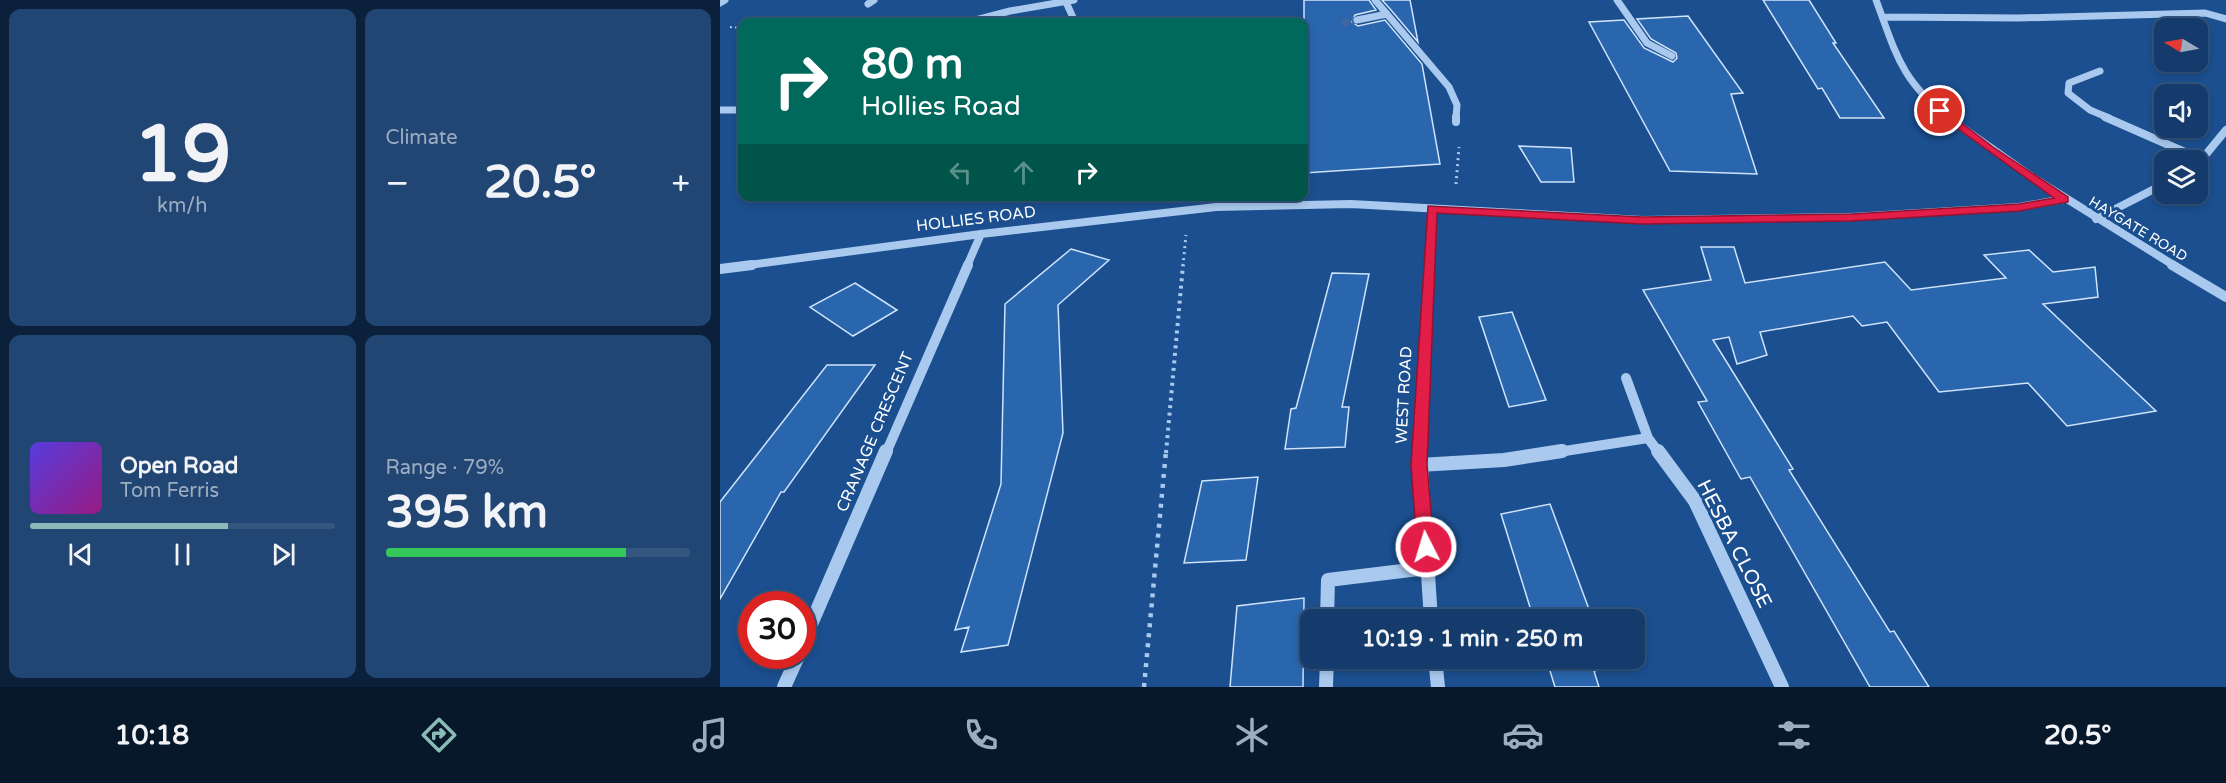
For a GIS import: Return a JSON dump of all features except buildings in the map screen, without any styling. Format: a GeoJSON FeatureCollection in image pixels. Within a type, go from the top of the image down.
{"type":"FeatureCollection","features":[{"type":"Feature","properties":{"kind":"street"},"geometry":{"type":"LineString","coordinates":[[720,3],[725,0]]}},
{"type":"Feature","properties":{"kind":"street"},"geometry":{"type":"LineString","coordinates":[[1005,0],[1010,11]]}},
{"type":"Feature","properties":{"kind":"street"},"geometry":{"type":"LineString","coordinates":[[983,18],[1074,0]]}},
{"type":"Feature","properties":{"kind":"street"},"geometry":{"type":"LineString","coordinates":[[1375,0],[1449,87],[1457,105],[1456,122]]}},
{"type":"Feature","properties":{"kind":"street"},"geometry":{"type":"LineString","coordinates":[[1617,0],[1647,43],[1672,56]]}},
{"type":"Feature","properties":{"kind":"street","name":"HAYGATE ROAD"},"geometry":{"type":"LineString","coordinates":[[1876,0],[1892,47],[1905,74],[1926,100],[1990,149],[2064,199],[2226,297]]}},
{"type":"Feature","properties":{"kind":"street"},"geometry":{"type":"LineString","coordinates":[[1066,2],[1073,18]]}},
{"type":"Feature","properties":{"kind":"street"},"geometry":{"type":"LineString","coordinates":[[1883,17],[2019,18],[2205,13],[2226,19]]}},
{"type":"Feature","properties":{"kind":"street"},"geometry":{"type":"LineString","coordinates":[[1357,20],[1387,14]]}},
{"type":"Feature","properties":{"kind":"street"},"geometry":{"type":"LineString","coordinates":[[2100,71],[2069,83],[2068,93],[2090,110],[2175,150]]}},
{"type":"Feature","properties":{"kind":"street"},"geometry":{"type":"LineString","coordinates":[[720,110],[738,110]]}},
{"type":"Feature","properties":{"kind":"street"},"geometry":{"type":"LineString","coordinates":[[2208,151],[2226,130]]}},
{"type":"Feature","properties":{"kind":"street"},"geometry":{"type":"LineString","coordinates":[[2096,219],[2154,189]]}},
{"type":"Feature","properties":{"kind":"street","name":"HOLLIES ROAD"},"geometry":{"type":"LineString","coordinates":[[720,269],[981,234],[1216,207],[1351,204],[1642,220],[1852,218],[2019,207],[2064,199]]}},
{"type":"Feature","properties":{"kind":"street"},"geometry":{"type":"LineString","coordinates":[[1216,207],[1217,201]]}},
{"type":"Feature","properties":{"kind":"street","name":"WEST ROAD"},"geometry":{"type":"LineString","coordinates":[[1430,609],[1419,465],[1432,209]]}},
{"type":"Feature","properties":{"kind":"street","name":"CRANAGE CRESCENT"},"geometry":{"type":"LineString","coordinates":[[816,613],[981,234]]}},
{"type":"Feature","properties":{"kind":"street","name":"HESBA CLOSE"},"geometry":{"type":"LineString","coordinates":[[1626,378],[1648,438],[1695,501],[1782,687]]}},
{"type":"Feature","properties":{"kind":"street"},"geometry":{"type":"LineString","coordinates":[[1419,465],[1504,460],[1648,438]]}},
{"type":"Feature","properties":{"kind":"street"},"geometry":{"type":"LineString","coordinates":[[1327,609],[1328,580],[1427,568]]}},
{"type":"Feature","properties":{"kind":"street"},"geometry":{"type":"LineString","coordinates":[[784,687],[792,669]]}},
{"type":"Feature","properties":{"kind":"street"},"geometry":{"type":"LineString","coordinates":[[1326,687],[1327,669]]}},
{"type":"Feature","properties":{"kind":"street"},"geometry":{"type":"LineString","coordinates":[[1436,669],[1438,687]]}},
{"type":"Feature","properties":{"kind":"path"},"geometry":{"type":"LineString","coordinates":[[1456,122],[1460,154],[1455,179],[1459,210]]}},
{"type":"Feature","properties":{"kind":"path"},"geometry":{"type":"LineString","coordinates":[[1144,687],[1188,210]]}},
{"type":"Feature","properties":{"kind":"tunnel"},"geometry":{"type":"LineString","coordinates":[[1342,23],[1357,20]]}},
{"type":"Feature","properties":{"kind":"route"},"geometry":{"type":"LineString","coordinates":[[1426,547],[1419,465],[1432,209],[1642,220],[1852,218],[2019,207],[2064,199],[1990,149],[1940,111]]}}]}
